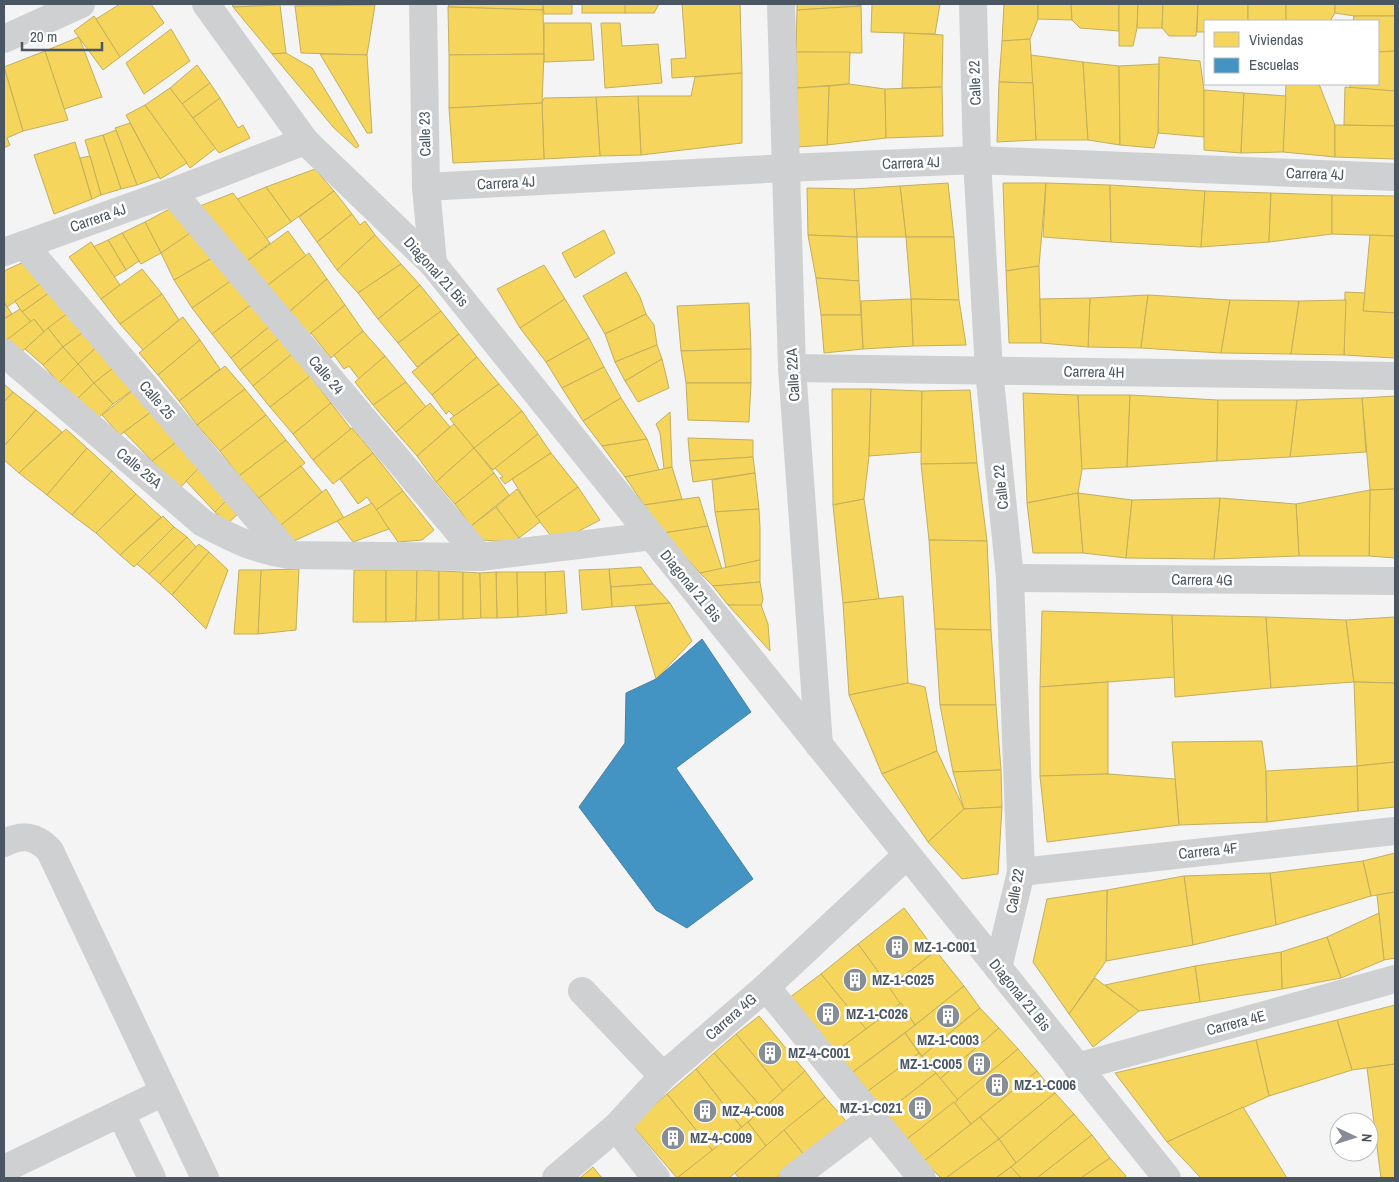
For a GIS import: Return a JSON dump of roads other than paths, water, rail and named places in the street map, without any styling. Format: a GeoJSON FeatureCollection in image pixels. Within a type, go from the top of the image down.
{"type":"FeatureCollection","features":[{"type":"Feature","properties":{"kind":"street"},"geometry":{"type":"LineString","coordinates":[[4,39],[81,4]]}},
{"type":"Feature","properties":{"kind":"street","name":"Diagonal 21 Bis"},"geometry":{"type":"LineString","coordinates":[[206,4],[305,140],[433,264],[1167,1178]]}},
{"type":"Feature","properties":{"kind":"street","name":"Calle 23"},"geometry":{"type":"LineString","coordinates":[[423,4],[426,187],[433,264]]}},
{"type":"Feature","properties":{"kind":"street","name":"Calle 22A"},"geometry":{"type":"LineString","coordinates":[[781,4],[792,368],[819,745]]}},
{"type":"Feature","properties":{"kind":"street","name":"Calle 22"},"geometry":{"type":"LineString","coordinates":[[973,4],[977,160],[989,370],[1010,578],[1020,872],[998,968]]}},
{"type":"Feature","properties":{"kind":"street","name":"Carrera 4J"},"geometry":{"type":"LineString","coordinates":[[14,248],[172,192],[305,140]]}},
{"type":"Feature","properties":{"kind":"street","name":"Carrera 4J"},"geometry":{"type":"LineString","coordinates":[[426,187],[977,160],[1395,177]]}},
{"type":"Feature","properties":{"kind":"street","name":"Calle 24"},"geometry":{"type":"LineString","coordinates":[[172,192],[480,557]]}},
{"type":"Feature","properties":{"kind":"street","name":"Calle 25"},"geometry":{"type":"LineString","coordinates":[[14,248],[290,555]]}},
{"type":"Feature","properties":{"kind":"street","name":"Calle 25A"},"geometry":{"type":"LineString","coordinates":[[4,353],[203,523],[234,540],[258,549],[290,555],[480,557],[652,536]]}},
{"type":"Feature","properties":{"kind":"street","name":"Carrera 4H"},"geometry":{"type":"LineString","coordinates":[[792,368],[1395,376]]}},
{"type":"Feature","properties":{"kind":"street","name":"Carrera 4G"},"geometry":{"type":"LineString","coordinates":[[1010,578],[1395,581]]}},
{"type":"Feature","properties":{"kind":"street","name":"Carrera 4F"},"geometry":{"type":"LineString","coordinates":[[1020,872],[1395,831]]}},
{"type":"Feature","properties":{"kind":"street"},"geometry":{"type":"LineString","coordinates":[[4,843],[14,838],[29,836],[44,844],[50,851],[205,1178]]}},
{"type":"Feature","properties":{"kind":"street","name":"Carrera 4G"},"geometry":{"type":"LineString","coordinates":[[556,1178],[616,1127],[663,1076],[766,987],[907,855]]}},
{"type":"Feature","properties":{"kind":"street","name":"Carrera 4E"},"geometry":{"type":"LineString","coordinates":[[1077,1067],[1395,979]]}},
{"type":"Feature","properties":{"kind":"street"},"geometry":{"type":"LineString","coordinates":[[766,987],[922,1178]]}},
{"type":"Feature","properties":{"kind":"street"},"geometry":{"type":"LineString","coordinates":[[582,991],[663,1076]]}},
{"type":"Feature","properties":{"kind":"street"},"geometry":{"type":"LineString","coordinates":[[4,1169],[164,1092]]}},
{"type":"Feature","properties":{"kind":"street"},"geometry":{"type":"LineString","coordinates":[[121,1114],[152,1178]]}},
{"type":"Feature","properties":{"kind":"street"},"geometry":{"type":"LineString","coordinates":[[794,1178],[872,1118]]}},
{"type":"Feature","properties":{"kind":"street"},"geometry":{"type":"LineString","coordinates":[[616,1127],[656,1178]]}},
{"type":"Feature","properties":{"kind":"place","name":"MZ-1-C001"},"geometry":{"type":"Point","coordinates":[897,947]}},
{"type":"Feature","properties":{"kind":"place","name":"MZ-1-C025"},"geometry":{"type":"Point","coordinates":[855,980]}},
{"type":"Feature","properties":{"kind":"place","name":"MZ-1-C026"},"geometry":{"type":"Point","coordinates":[828,1014]}},
{"type":"Feature","properties":{"kind":"place","name":"MZ-1-C003"},"geometry":{"type":"Point","coordinates":[948,1016]}},
{"type":"Feature","properties":{"kind":"place","name":"MZ-4-C001"},"geometry":{"type":"Point","coordinates":[770,1053]}},
{"type":"Feature","properties":{"kind":"place","name":"MZ-1-C005"},"geometry":{"type":"Point","coordinates":[979,1064]}},
{"type":"Feature","properties":{"kind":"place","name":"MZ-1-C006"},"geometry":{"type":"Point","coordinates":[997,1085]}},
{"type":"Feature","properties":{"kind":"place","name":"MZ-1-C021"},"geometry":{"type":"Point","coordinates":[920,1108]}},
{"type":"Feature","properties":{"kind":"place","name":"MZ-4-C008"},"geometry":{"type":"Point","coordinates":[705,1111]}},
{"type":"Feature","properties":{"kind":"place","name":"MZ-4-C009"},"geometry":{"type":"Point","coordinates":[673,1138]}}]}
